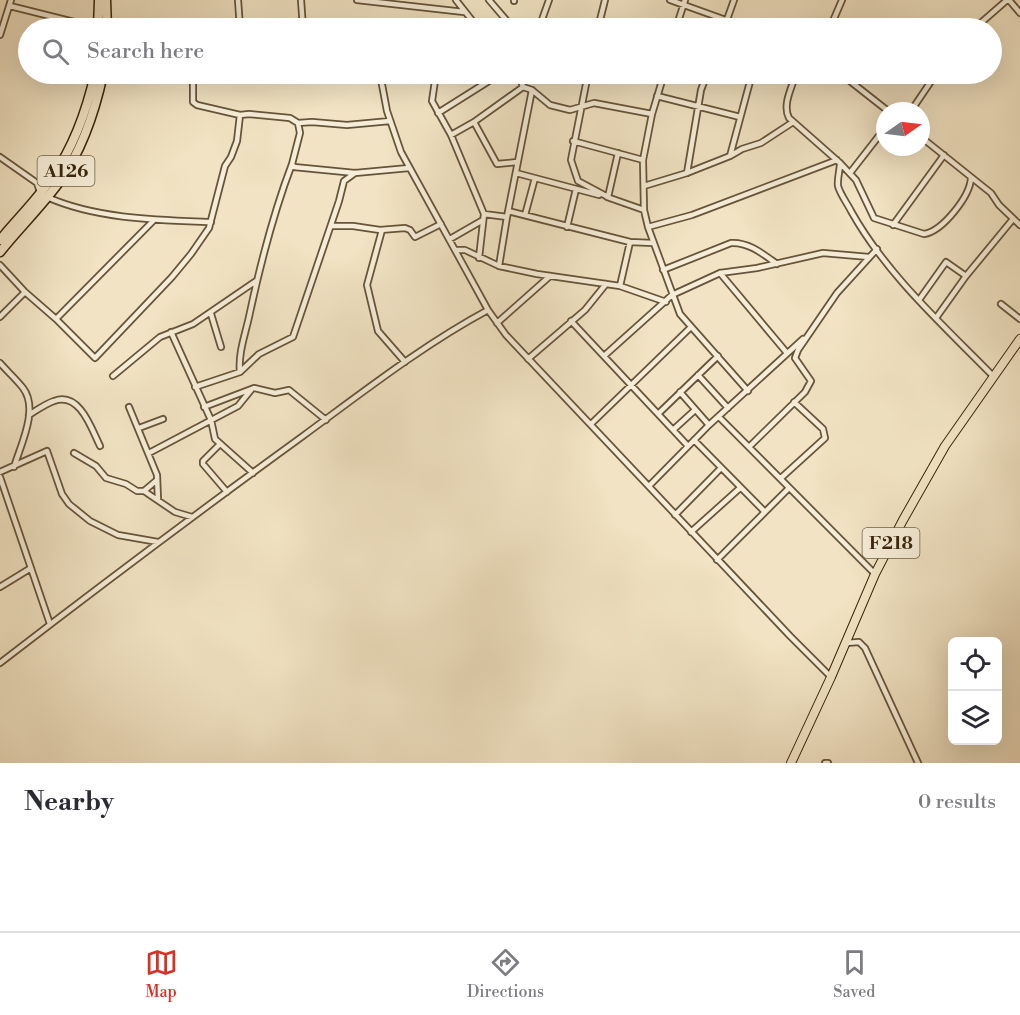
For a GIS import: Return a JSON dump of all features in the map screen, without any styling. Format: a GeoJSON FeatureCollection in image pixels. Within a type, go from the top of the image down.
{"type":"FeatureCollection","features":[{"type":"Feature","properties":{"kind":"highway"},"geometry":{"type":"LineString","coordinates":[[99,0],[99,18]]}},
{"type":"Feature","properties":{"kind":"highway"},"geometry":{"type":"LineString","coordinates":[[106,0],[107,18]]}},
{"type":"Feature","properties":{"kind":"highway","name":"A126"},"geometry":{"type":"LineString","coordinates":[[51,186],[74,138],[92,84]]}},
{"type":"Feature","properties":{"kind":"highway","name":"A126"},"geometry":{"type":"LineString","coordinates":[[0,240],[41,191],[51,186],[69,167],[82,141],[100,84]]}},
{"type":"Feature","properties":{"kind":"highway","name":"A126"},"geometry":{"type":"LineString","coordinates":[[0,252],[41,191]]}},
{"type":"Feature","properties":{"kind":"main road","name":"F218"},"geometry":{"type":"LineString","coordinates":[[791,763],[831,677],[874,574],[931,470],[1020,339]]}},
{"type":"Feature","properties":{"kind":"street"},"geometry":{"type":"LineString","coordinates":[[238,0],[239,18]]}},
{"type":"Feature","properties":{"kind":"street"},"geometry":{"type":"LineString","coordinates":[[301,0],[302,18]]}},
{"type":"Feature","properties":{"kind":"street"},"geometry":{"type":"LineString","coordinates":[[357,0],[464,12]]}},
{"type":"Feature","properties":{"kind":"street"},"geometry":{"type":"LineString","coordinates":[[456,0],[469,18]]}},
{"type":"Feature","properties":{"kind":"street"},"geometry":{"type":"LineString","coordinates":[[489,0],[504,18]]}},
{"type":"Feature","properties":{"kind":"street"},"geometry":{"type":"LineString","coordinates":[[543,18],[549,0]]}},
{"type":"Feature","properties":{"kind":"street"},"geometry":{"type":"LineString","coordinates":[[600,18],[605,0]]}},
{"type":"Feature","properties":{"kind":"street"},"geometry":{"type":"LineString","coordinates":[[670,0],[684,2],[718,18]]}},
{"type":"Feature","properties":{"kind":"street"},"geometry":{"type":"LineString","coordinates":[[727,18],[734,0]]}},
{"type":"Feature","properties":{"kind":"street"},"geometry":{"type":"LineString","coordinates":[[834,18],[842,0]]}},
{"type":"Feature","properties":{"kind":"street"},"geometry":{"type":"LineString","coordinates":[[987,18],[1008,0],[1020,13]]}},
{"type":"Feature","properties":{"kind":"street"},"geometry":{"type":"LineString","coordinates":[[679,18],[684,2]]}},
{"type":"Feature","properties":{"kind":"street"},"geometry":{"type":"LineString","coordinates":[[0,36],[10,3],[63,18]]}},
{"type":"Feature","properties":{"kind":"street"},"geometry":{"type":"LineString","coordinates":[[193,84],[193,102],[197,105],[240,115],[290,118],[298,123],[347,125],[390,121]]}},
{"type":"Feature","properties":{"kind":"street"},"geometry":{"type":"LineString","coordinates":[[382,84],[390,121],[401,152],[497,323],[717,561],[831,677]]}},
{"type":"Feature","properties":{"kind":"street"},"geometry":{"type":"LineString","coordinates":[[435,84],[432,101],[451,135],[484,217],[479,258]]}},
{"type":"Feature","properties":{"kind":"street"},"geometry":{"type":"LineString","coordinates":[[438,113],[484,84]]}},
{"type":"Feature","properties":{"kind":"street"},"geometry":{"type":"LineString","coordinates":[[586,84],[571,160],[578,181],[608,197]]}},
{"type":"Feature","properties":{"kind":"street"},"geometry":{"type":"LineString","coordinates":[[660,84],[643,160],[644,210],[648,227],[680,314],[748,391]]}},
{"type":"Feature","properties":{"kind":"street"},"geometry":{"type":"LineString","coordinates":[[687,173],[698,106],[704,84]]}},
{"type":"Feature","properties":{"kind":"street"},"geometry":{"type":"LineString","coordinates":[[730,156],[749,84]]}},
{"type":"Feature","properties":{"kind":"street"},"geometry":{"type":"LineString","coordinates":[[793,84],[786,113],[850,173],[862,190],[874,218],[924,234],[938,229],[951,217],[970,187],[971,178]]}},
{"type":"Feature","properties":{"kind":"street"},"geometry":{"type":"LineString","coordinates":[[854,84],[877,102]]}},
{"type":"Feature","properties":{"kind":"street"},"geometry":{"type":"LineString","coordinates":[[917,102],[929,84]]}},
{"type":"Feature","properties":{"kind":"street"},"geometry":{"type":"LineString","coordinates":[[451,135],[474,122],[523,87]]}},
{"type":"Feature","properties":{"kind":"street"},"geometry":{"type":"LineString","coordinates":[[523,87],[532,90],[550,105],[570,110],[594,103],[652,114]]}},
{"type":"Feature","properties":{"kind":"street"},"geometry":{"type":"LineString","coordinates":[[499,266],[532,90]]}},
{"type":"Feature","properties":{"kind":"street"},"geometry":{"type":"LineString","coordinates":[[657,96],[740,117]]}},
{"type":"Feature","properties":{"kind":"street"},"geometry":{"type":"LineString","coordinates":[[0,265],[25,292],[95,358],[172,277],[191,254],[211,222],[225,166],[237,141],[240,115]]}},
{"type":"Feature","properties":{"kind":"street"},"geometry":{"type":"LineString","coordinates":[[474,122],[497,164],[517,162]]}},
{"type":"Feature","properties":{"kind":"street"},"geometry":{"type":"LineString","coordinates":[[644,186],[687,173],[742,149],[762,143],[793,122]]}},
{"type":"Feature","properties":{"kind":"street"},"geometry":{"type":"LineString","coordinates":[[240,372],[239,365],[256,281],[276,207],[292,164],[300,133],[298,123]]}},
{"type":"Feature","properties":{"kind":"street"},"geometry":{"type":"LineString","coordinates":[[850,173],[876,140]]}},
{"type":"Feature","properties":{"kind":"street"},"geometry":{"type":"LineString","coordinates":[[573,141],[643,160]]}},
{"type":"Feature","properties":{"kind":"street"},"geometry":{"type":"LineString","coordinates":[[930,144],[991,193],[999,205],[1020,225]]}},
{"type":"Feature","properties":{"kind":"street"},"geometry":{"type":"LineString","coordinates":[[608,197],[618,153]]}},
{"type":"Feature","properties":{"kind":"street"},"geometry":{"type":"LineString","coordinates":[[893,225],[944,155]]}},
{"type":"Feature","properties":{"kind":"street"},"geometry":{"type":"LineString","coordinates":[[0,157],[41,191],[68,206],[154,220],[211,222]]}},
{"type":"Feature","properties":{"kind":"street"},"geometry":{"type":"LineString","coordinates":[[648,227],[692,215],[839,161]]}},
{"type":"Feature","properties":{"kind":"street"},"geometry":{"type":"LineString","coordinates":[[839,161],[838,187],[856,220],[919,300],[993,376]]}},
{"type":"Feature","properties":{"kind":"street"},"geometry":{"type":"LineString","coordinates":[[292,164],[294,167],[355,173],[410,168]]}},
{"type":"Feature","properties":{"kind":"street"},"geometry":{"type":"LineString","coordinates":[[516,172],[608,197],[644,210]]}},
{"type":"Feature","properties":{"kind":"street"},"geometry":{"type":"LineString","coordinates":[[195,387],[240,372],[259,354],[293,337],[332,226],[344,181],[355,173]]}},
{"type":"Feature","properties":{"kind":"street"},"geometry":{"type":"LineString","coordinates":[[525,215],[536,178]]}},
{"type":"Feature","properties":{"kind":"street"},"geometry":{"type":"LineString","coordinates":[[41,191],[51,186]]}},
{"type":"Feature","properties":{"kind":"street"},"geometry":{"type":"LineString","coordinates":[[567,227],[576,189]]}},
{"type":"Feature","properties":{"kind":"street"},"geometry":{"type":"LineString","coordinates":[[450,239],[484,217],[507,214],[525,215],[630,242],[653,243]]}},
{"type":"Feature","properties":{"kind":"street"},"geometry":{"type":"LineString","coordinates":[[936,318],[966,276],[1013,219]]}},
{"type":"Feature","properties":{"kind":"street"},"geometry":{"type":"LineString","coordinates":[[56,319],[154,220]]}},
{"type":"Feature","properties":{"kind":"street"},"geometry":{"type":"LineString","coordinates":[[332,226],[382,230],[405,228],[416,237],[441,224]]}},
{"type":"Feature","properties":{"kind":"street"},"geometry":{"type":"LineString","coordinates":[[382,230],[367,285],[378,331],[405,362]]}},
{"type":"Feature","properties":{"kind":"street"},"geometry":{"type":"LineString","coordinates":[[620,286],[630,242]]}},
{"type":"Feature","properties":{"kind":"street"},"geometry":{"type":"LineString","coordinates":[[663,270],[731,243],[741,242],[777,264]]}},
{"type":"Feature","properties":{"kind":"street"},"geometry":{"type":"LineString","coordinates":[[749,447],[805,392],[811,381],[795,358],[807,335],[837,293],[877,249]]}},
{"type":"Feature","properties":{"kind":"street"},"geometry":{"type":"LineString","coordinates":[[456,250],[465,250],[499,266],[620,286],[666,302]]}},
{"type":"Feature","properties":{"kind":"street"},"geometry":{"type":"LineString","coordinates":[[604,356],[672,295],[720,273],[823,254],[869,257]]}},
{"type":"Feature","properties":{"kind":"street"},"geometry":{"type":"LineString","coordinates":[[919,300],[946,262],[966,276]]}},
{"type":"Feature","properties":{"kind":"street"},"geometry":{"type":"LineString","coordinates":[[720,273],[787,353]]}},
{"type":"Feature","properties":{"kind":"street"},"geometry":{"type":"LineString","coordinates":[[497,323],[550,276]]}},
{"type":"Feature","properties":{"kind":"street"},"geometry":{"type":"LineString","coordinates":[[113,376],[160,337],[211,314],[256,281]]}},
{"type":"Feature","properties":{"kind":"street"},"geometry":{"type":"LineString","coordinates":[[528,359],[585,310],[606,284]]}},
{"type":"Feature","properties":{"kind":"street"},"geometry":{"type":"LineString","coordinates":[[0,317],[25,292]]}},
{"type":"Feature","properties":{"kind":"street"},"geometry":{"type":"LineString","coordinates":[[1001,304],[1020,319]]}},
{"type":"Feature","properties":{"kind":"street"},"geometry":{"type":"LineString","coordinates":[[0,662],[158,542],[405,362],[488,310]]}},
{"type":"Feature","properties":{"kind":"street"},"geometry":{"type":"LineString","coordinates":[[211,314],[221,347]]}},
{"type":"Feature","properties":{"kind":"street"},"geometry":{"type":"LineString","coordinates":[[571,321],[688,446]]}},
{"type":"Feature","properties":{"kind":"street"},"geometry":{"type":"LineString","coordinates":[[591,424],[691,327]]}},
{"type":"Feature","properties":{"kind":"street"},"geometry":{"type":"LineString","coordinates":[[171,332],[211,420],[213,437],[253,473]]}},
{"type":"Feature","properties":{"kind":"street"},"geometry":{"type":"LineString","coordinates":[[649,486],[709,425],[807,335]]}},
{"type":"Feature","properties":{"kind":"street"},"geometry":{"type":"LineString","coordinates":[[658,414],[718,356]]}},
{"type":"Feature","properties":{"kind":"street"},"geometry":{"type":"LineString","coordinates":[[0,363],[24,389],[29,415],[14,467]]}},
{"type":"Feature","properties":{"kind":"street"},"geometry":{"type":"LineString","coordinates":[[239,365],[246,366]]}},
{"type":"Feature","properties":{"kind":"street"},"geometry":{"type":"LineString","coordinates":[[698,375],[728,408]]}},
{"type":"Feature","properties":{"kind":"street"},"geometry":{"type":"LineString","coordinates":[[204,407],[254,388],[275,393],[289,390],[326,420]]}},
{"type":"Feature","properties":{"kind":"street"},"geometry":{"type":"LineString","coordinates":[[149,453],[238,406],[251,390]]}},
{"type":"Feature","properties":{"kind":"street"},"geometry":{"type":"LineString","coordinates":[[680,392],[709,425]]}},
{"type":"Feature","properties":{"kind":"street"},"geometry":{"type":"LineString","coordinates":[[29,415],[55,400],[72,403],[83,411],[100,447]]}},
{"type":"Feature","properties":{"kind":"street"},"geometry":{"type":"LineString","coordinates":[[781,478],[825,438],[823,429],[794,402]]}},
{"type":"Feature","properties":{"kind":"street"},"geometry":{"type":"LineString","coordinates":[[129,407],[157,475],[158,500]]}},
{"type":"Feature","properties":{"kind":"street"},"geometry":{"type":"LineString","coordinates":[[673,430],[695,410]]}},
{"type":"Feature","properties":{"kind":"street"},"geometry":{"type":"LineString","coordinates":[[719,417],[874,574]]}},
{"type":"Feature","properties":{"kind":"street"},"geometry":{"type":"LineString","coordinates":[[139,428],[163,419]]}},
{"type":"Feature","properties":{"kind":"street"},"geometry":{"type":"LineString","coordinates":[[694,440],[765,512]]}},
{"type":"Feature","properties":{"kind":"street"},"geometry":{"type":"LineString","coordinates":[[220,444],[203,461],[203,465],[227,492]]}},
{"type":"Feature","properties":{"kind":"street"},"geometry":{"type":"LineString","coordinates":[[0,472],[47,451],[62,494],[69,504],[90,521],[118,535],[158,542]]}},
{"type":"Feature","properties":{"kind":"street"},"geometry":{"type":"LineString","coordinates":[[74,453],[96,466],[106,478],[126,484],[136,491],[144,492],[175,512],[192,517]]}},
{"type":"Feature","properties":{"kind":"street"},"geometry":{"type":"LineString","coordinates":[[675,515],[721,468]]}},
{"type":"Feature","properties":{"kind":"street"},"geometry":{"type":"LineString","coordinates":[[0,477],[50,624]]}},
{"type":"Feature","properties":{"kind":"street"},"geometry":{"type":"LineString","coordinates":[[144,492],[156,480]]}},
{"type":"Feature","properties":{"kind":"street"},"geometry":{"type":"LineString","coordinates":[[691,532],[740,488]]}},
{"type":"Feature","properties":{"kind":"street"},"geometry":{"type":"LineString","coordinates":[[717,561],[789,488]]}},
{"type":"Feature","properties":{"kind":"street"},"geometry":{"type":"LineString","coordinates":[[0,587],[31,568]]}},
{"type":"Feature","properties":{"kind":"street"},"geometry":{"type":"LineString","coordinates":[[843,644],[856,641],[862,643],[918,763]]}}]}
